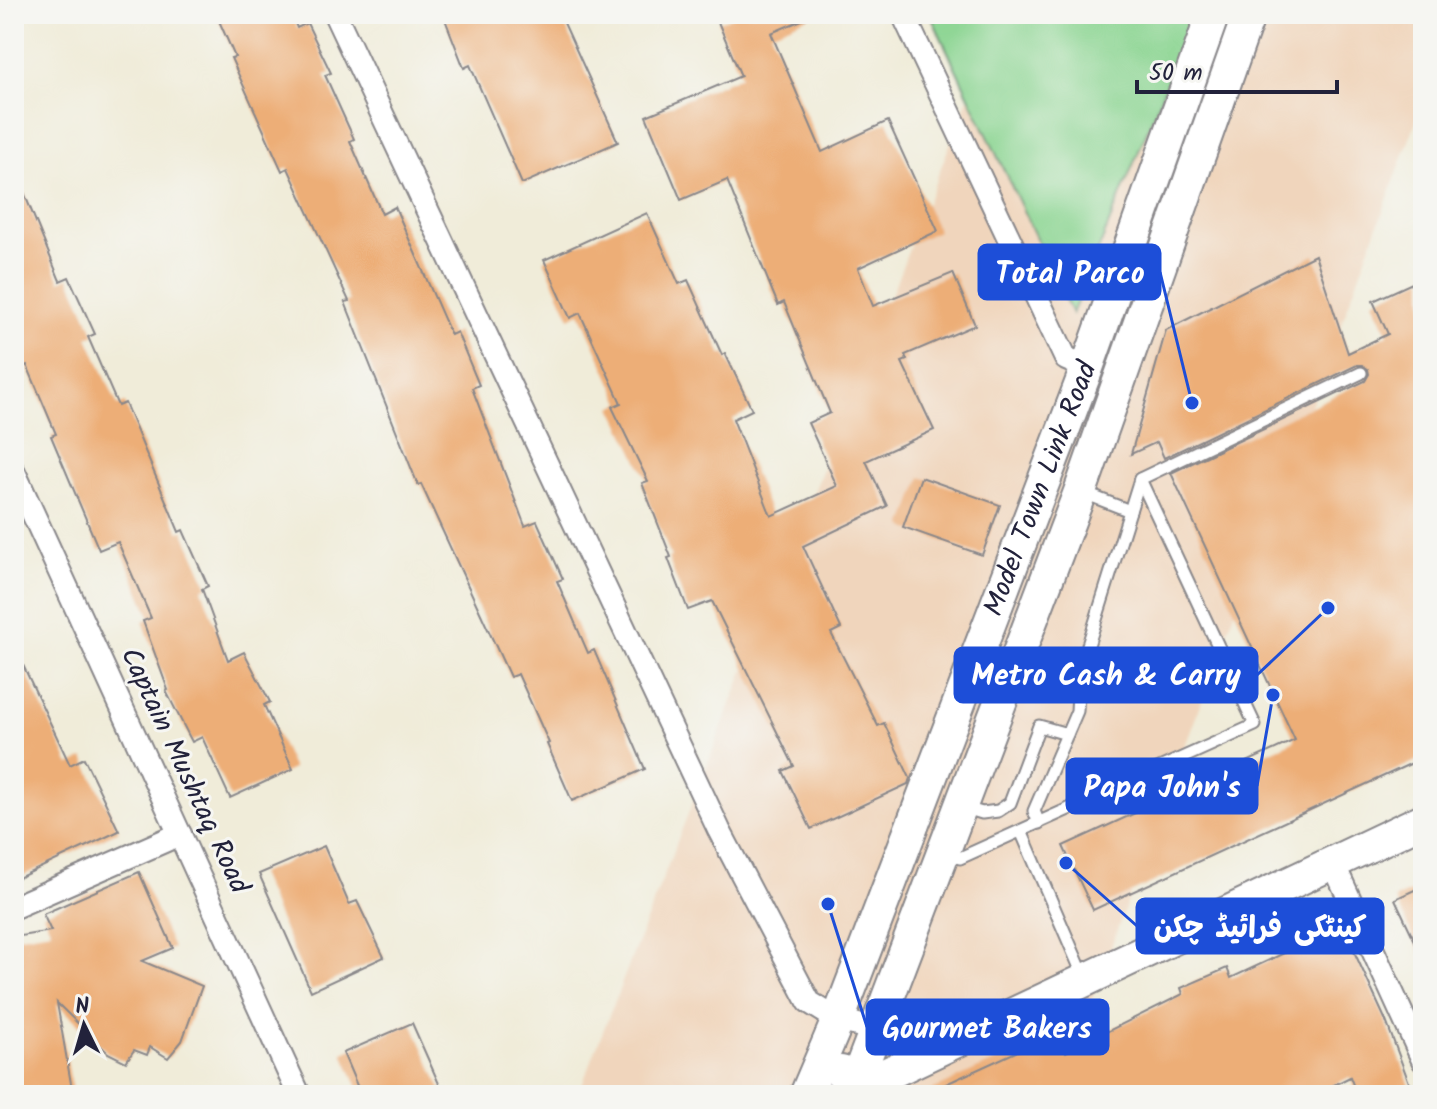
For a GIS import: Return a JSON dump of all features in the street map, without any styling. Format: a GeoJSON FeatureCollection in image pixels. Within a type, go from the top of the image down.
{"type":"FeatureCollection","features":[{"type":"Feature","properties":{"kind":"main road","name":"Model Town Link Road"},"geometry":{"type":"LineString","coordinates":[[806,1095],[838,1020],[1087,368],[1213,14]]}},
{"type":"Feature","properties":{"kind":"main road","name":"Model Town Link Road"},"geometry":{"type":"LineString","coordinates":[[854,1086],[1080,492],[1249,14]]}},
{"type":"Feature","properties":{"kind":"main road"},"geometry":{"type":"LineString","coordinates":[[819,1064],[854,1086],[889,1073],[1423,820]]}},
{"type":"Feature","properties":{"kind":"street"},"geometry":{"type":"LineString","coordinates":[[335,14],[719,830],[809,1002],[838,1020],[877,1030]]}},
{"type":"Feature","properties":{"kind":"street"},"geometry":{"type":"LineString","coordinates":[[903,14],[1066,359],[1087,368]]}},
{"type":"Feature","properties":{"kind":"street","name":"Captain Mushtaq Road"},"geometry":{"type":"LineString","coordinates":[[14,472],[299,1095]]}},
{"type":"Feature","properties":{"kind":"street"},"geometry":{"type":"LineString","coordinates":[[14,907],[180,834]]}},
{"type":"Feature","properties":{"kind":"street"},"geometry":{"type":"LineString","coordinates":[[1333,863],[1423,1060]]}},
{"type":"Feature","properties":{"kind":"lane"},"geometry":{"type":"LineString","coordinates":[[1039,823],[1034,811],[1077,711],[1079,674],[1140,479],[1361,373]]}},
{"type":"Feature","properties":{"kind":"lane"},"geometry":{"type":"LineString","coordinates":[[944,853],[960,858],[1255,725],[1140,479]]}},
{"type":"Feature","properties":{"kind":"lane"},"geometry":{"type":"LineString","coordinates":[[1080,492],[1130,511]]}},
{"type":"Feature","properties":{"kind":"lane"},"geometry":{"type":"LineString","coordinates":[[961,807],[982,813],[998,811],[1010,803],[1039,726],[1067,734]]}},
{"type":"Feature","properties":{"kind":"lane"},"geometry":{"type":"LineString","coordinates":[[1021,831],[1086,981]]}},
{"type":"Feature","properties":{"kind":"shaded area"},"geometry":{"type":"Polygon","coordinates":[[[1001,14],[1423,14],[1423,103],[1056,1095],[578,1095],[1001,14]]]}},
{"type":"Feature","properties":{"kind":"green space"},"geometry":{"type":"Polygon","coordinates":[[[930,14],[1195,14],[1072,314],[930,14]]]}},
{"type":"Feature","properties":{"kind":"building"},"geometry":{"type":"Polygon","coordinates":[[[216,14],[291,14],[297,28],[307,23],[331,73],[325,75],[354,139],[350,141],[382,214],[395,207],[451,335],[457,332],[479,385],[472,388],[525,526],[537,521],[563,579],[557,581],[588,653],[594,650],[645,769],[572,801],[518,674],[510,677],[421,484],[418,485],[345,302],[349,301],[288,168],[282,171],[231,58],[235,57],[216,14]]]}},
{"type":"Feature","properties":{"kind":"building"},"geometry":{"type":"Polygon","coordinates":[[[443,14],[560,14],[618,142],[522,184],[470,65],[464,68],[443,14]]]}},
{"type":"Feature","properties":{"kind":"building"},"geometry":{"type":"Polygon","coordinates":[[[737,14],[816,14],[771,33],[822,152],[888,121],[938,231],[858,268],[873,306],[953,273],[975,325],[905,355],[907,360],[902,362],[934,430],[866,461],[887,506],[803,546],[841,628],[831,633],[878,726],[884,723],[910,778],[908,784],[811,829],[783,771],[794,766],[712,601],[688,610],[642,483],[648,481],[612,407],[621,403],[580,313],[570,318],[544,260],[647,213],[679,284],[688,280],[722,355],[725,353],[752,410],[733,419],[771,516],[837,486],[808,423],[830,413],[784,302],[778,305],[727,180],[681,200],[646,116],[741,76],[718,22],[737,14]]]}},
{"type":"Feature","properties":{"kind":"building"},"geometry":{"type":"Polygon","coordinates":[[[14,168],[60,281],[69,277],[95,334],[88,337],[118,406],[125,403],[179,532],[183,530],[208,586],[202,589],[228,660],[244,652],[270,702],[264,705],[293,769],[230,798],[202,737],[192,742],[166,691],[143,621],[151,618],[118,542],[99,550],[51,436],[56,434],[27,365],[21,368],[14,354],[14,168]]]}},
{"type":"Feature","properties":{"kind":"building"},"geometry":{"type":"Polygon","coordinates":[[[1315,255],[1348,353],[1388,334],[1373,301],[1423,278],[1423,758],[1093,910],[1063,846],[1295,740],[1171,473],[1365,381],[1368,369],[1357,365],[1164,458],[1157,442],[1131,454],[1166,330],[1315,255]]]}},
{"type":"Feature","properties":{"kind":"building"},"geometry":{"type":"Polygon","coordinates":[[[921,477],[1000,505],[982,555],[903,527],[921,477]]]}},
{"type":"Feature","properties":{"kind":"building"},"geometry":{"type":"Polygon","coordinates":[[[14,646],[70,765],[84,758],[119,831],[14,880],[14,646]]]}},
{"type":"Feature","properties":{"kind":"building"},"geometry":{"type":"Polygon","coordinates":[[[324,846],[349,904],[357,901],[384,957],[311,991],[259,874],[324,846]]]}},
{"type":"Feature","properties":{"kind":"building"},"geometry":{"type":"Polygon","coordinates":[[[139,872],[173,948],[142,961],[202,986],[182,1041],[168,1058],[150,1047],[147,1055],[134,1050],[126,1062],[108,1053],[57,1003],[73,1095],[14,1095],[14,937],[51,931],[43,914],[139,872]]]}},
{"type":"Feature","properties":{"kind":"building"},"geometry":{"type":"Polygon","coordinates":[[[1423,886],[1423,958],[1395,899],[1423,886]]]}},
{"type":"Feature","properties":{"kind":"building"},"geometry":{"type":"Polygon","coordinates":[[[1340,921],[1386,1021],[1411,1088],[1393,1095],[1357,1095],[1350,1077],[1314,1095],[922,1095],[1057,1033],[1066,1052],[1183,994],[1181,988],[1227,968],[1231,978],[1293,949],[1291,944],[1340,921]]]}},
{"type":"Feature","properties":{"kind":"building"},"geometry":{"type":"Polygon","coordinates":[[[412,1023],[444,1095],[361,1095],[343,1053],[412,1023]]]}},
{"type":"Feature","properties":{"kind":"place","name":"Total Parco"},"geometry":{"type":"Point","coordinates":[1192,403]}},
{"type":"Feature","properties":{"kind":"place","name":"Metro Cash & Carry"},"geometry":{"type":"Point","coordinates":[1328,608]}},
{"type":"Feature","properties":{"kind":"place","name":"Papa John's"},"geometry":{"type":"Point","coordinates":[1273,695]}},
{"type":"Feature","properties":{"kind":"place","name":"کینٹکی فرائیڈ چکن"},"geometry":{"type":"Point","coordinates":[1066,863]}},
{"type":"Feature","properties":{"kind":"place","name":"Gourmet Bakers"},"geometry":{"type":"Point","coordinates":[828,904]}}]}
